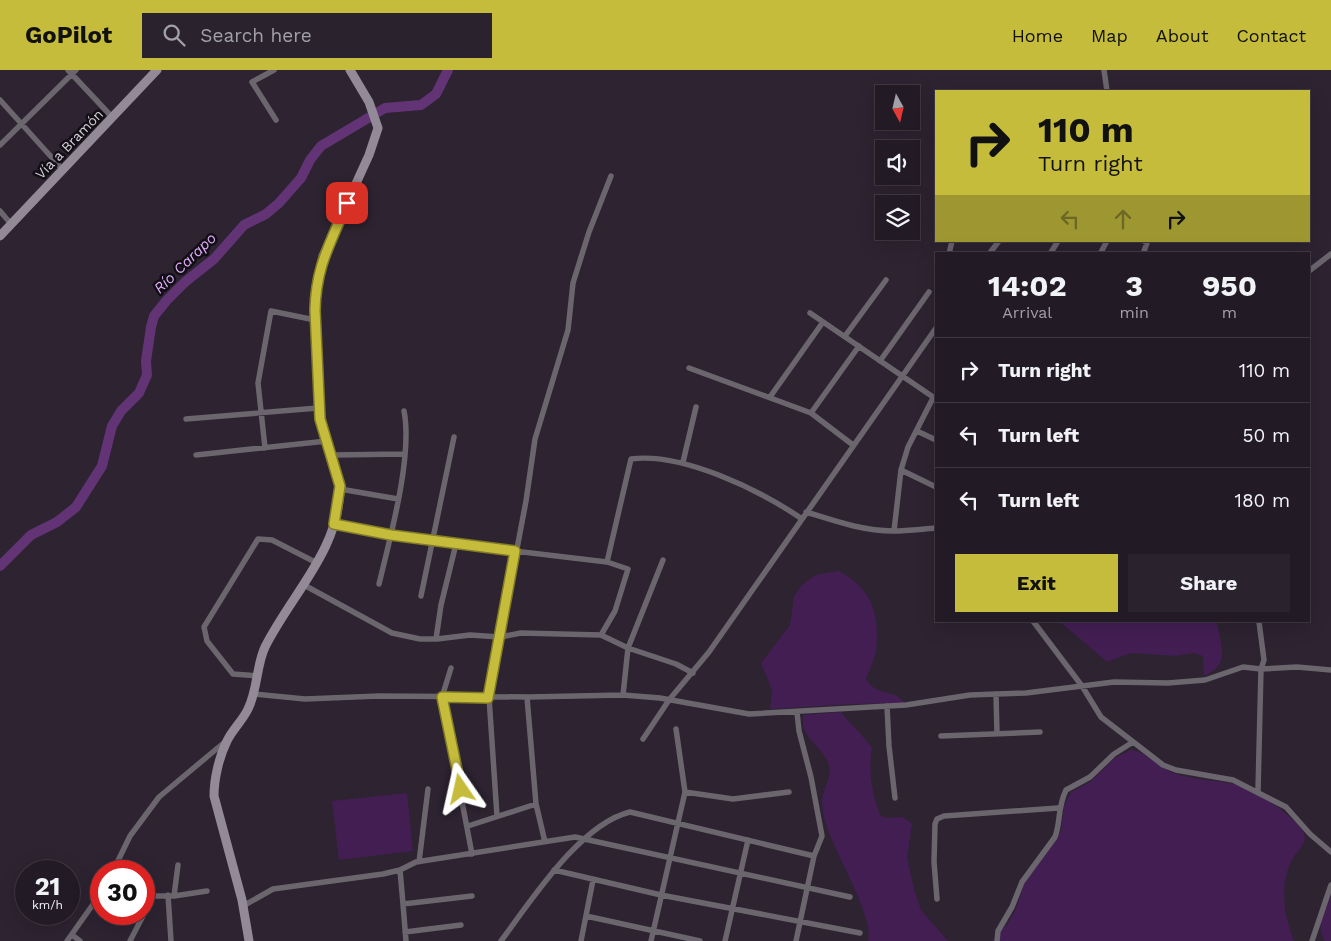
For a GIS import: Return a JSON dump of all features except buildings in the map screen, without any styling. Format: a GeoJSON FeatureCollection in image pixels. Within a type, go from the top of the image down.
{"type":"FeatureCollection","features":[{"type":"Feature","properties":{"kind":"street","name":"Vía a Bramón"},"geometry":{"type":"LineString","coordinates":[[0,236],[157,70]]}},
{"type":"Feature","properties":{"kind":"street"},"geometry":{"type":"LineString","coordinates":[[274,70],[252,82],[276,120]]}},
{"type":"Feature","properties":{"kind":"street"},"geometry":{"type":"LineString","coordinates":[[118,860],[130,836],[159,797],[227,740],[248,710],[254,694],[264,649],[318,564],[334,524],[340,489],[318,408],[315,294],[323,256],[375,141],[378,128],[369,102],[350,70]]}},
{"type":"Feature","properties":{"kind":"street"},"geometry":{"type":"LineString","coordinates":[[1104,70],[1107,90]]}},
{"type":"Feature","properties":{"kind":"street"},"geometry":{"type":"LineString","coordinates":[[0,145],[72,71],[113,118]]}},
{"type":"Feature","properties":{"kind":"street"},"geometry":{"type":"LineString","coordinates":[[0,100],[64,170]]}},
{"type":"Feature","properties":{"kind":"street"},"geometry":{"type":"LineString","coordinates":[[497,816],[488,698],[526,501],[535,439],[568,330],[573,282],[589,232],[611,176]]}},
{"type":"Feature","properties":{"kind":"street"},"geometry":{"type":"LineString","coordinates":[[0,211],[11,224]]}},
{"type":"Feature","properties":{"kind":"street"},"geometry":{"type":"LineString","coordinates":[[991,252],[998,242]]}},
{"type":"Feature","properties":{"kind":"street"},"geometry":{"type":"LineString","coordinates":[[1310,270],[1331,254]]}},
{"type":"Feature","properties":{"kind":"street"},"geometry":{"type":"LineString","coordinates":[[845,336],[886,280]]}},
{"type":"Feature","properties":{"kind":"street"},"geometry":{"type":"LineString","coordinates":[[880,361],[929,292]]}},
{"type":"Feature","properties":{"kind":"street"},"geometry":{"type":"LineString","coordinates":[[265,448],[258,383],[271,311],[315,320]]}},
{"type":"Feature","properties":{"kind":"street"},"geometry":{"type":"LineString","coordinates":[[810,313],[935,399],[908,447],[901,470],[894,531]]}},
{"type":"Feature","properties":{"kind":"street"},"geometry":{"type":"LineString","coordinates":[[770,397],[824,322]]}},
{"type":"Feature","properties":{"kind":"street"},"geometry":{"type":"LineString","coordinates":[[643,738],[669,700],[693,673],[935,329]]}},
{"type":"Feature","properties":{"kind":"street"},"geometry":{"type":"LineString","coordinates":[[811,413],[859,346]]}},
{"type":"Feature","properties":{"kind":"street"},"geometry":{"type":"LineString","coordinates":[[689,368],[811,413],[853,445]]}},
{"type":"Feature","properties":{"kind":"street"},"geometry":{"type":"LineString","coordinates":[[683,462],[696,407]]}},
{"type":"Feature","properties":{"kind":"street"},"geometry":{"type":"LineString","coordinates":[[186,419],[318,408]]}},
{"type":"Feature","properties":{"kind":"street"},"geometry":{"type":"LineString","coordinates":[[379,584],[391,535],[405,454],[404,411]]}},
{"type":"Feature","properties":{"kind":"street"},"geometry":{"type":"LineString","coordinates":[[917,431],[935,440]]}},
{"type":"Feature","properties":{"kind":"street"},"geometry":{"type":"LineString","coordinates":[[421,596],[434,541],[454,437]]}},
{"type":"Feature","properties":{"kind":"street"},"geometry":{"type":"LineString","coordinates":[[196,455],[327,441]]}},
{"type":"Feature","properties":{"kind":"street"},"geometry":{"type":"LineString","coordinates":[[332,455],[405,454]]}},
{"type":"Feature","properties":{"kind":"street"},"geometry":{"type":"LineString","coordinates":[[607,562],[631,459],[645,457],[683,462],[779,503],[802,519]]}},
{"type":"Feature","properties":{"kind":"street"},"geometry":{"type":"LineString","coordinates":[[901,470],[935,486]]}},
{"type":"Feature","properties":{"kind":"street"},"geometry":{"type":"LineString","coordinates":[[340,489],[398,499]]}},
{"type":"Feature","properties":{"kind":"street"},"geometry":{"type":"LineString","coordinates":[[806,512],[849,526],[894,531],[935,528]]}},
{"type":"Feature","properties":{"kind":"street"},"geometry":{"type":"LineString","coordinates":[[334,524],[434,541],[607,562],[628,569],[615,611],[601,635]]}},
{"type":"Feature","properties":{"kind":"street"},"geometry":{"type":"LineString","coordinates":[[258,676],[233,674],[207,641],[204,627],[258,539],[272,540],[318,564]]}},
{"type":"Feature","properties":{"kind":"street"},"geometry":{"type":"LineString","coordinates":[[436,639],[441,605],[456,544]]}},
{"type":"Feature","properties":{"kind":"street"},"geometry":{"type":"LineString","coordinates":[[623,695],[628,648],[663,560]]}},
{"type":"Feature","properties":{"kind":"street"},"geometry":{"type":"LineString","coordinates":[[304,584],[392,633],[436,639],[470,635],[500,637],[521,632],[601,635],[628,648],[676,664],[693,673]]}},
{"type":"Feature","properties":{"kind":"street"},"geometry":{"type":"LineString","coordinates":[[1034,622],[1082,686],[1101,717],[1133,742],[1163,765],[1176,770],[1233,780],[1258,791],[1286,807],[1310,834],[1331,852]]}},
{"type":"Feature","properties":{"kind":"street"},"geometry":{"type":"LineString","coordinates":[[1258,791],[1261,669],[1264,660],[1259,622]]}},
{"type":"Feature","properties":{"kind":"street"},"geometry":{"type":"LineString","coordinates":[[254,694],[305,698],[488,698],[623,695],[669,700],[749,714],[906,705],[970,694],[996,694],[1114,682],[1168,683],[1205,680],[1243,667],[1261,669],[1296,667],[1331,670]]}},
{"type":"Feature","properties":{"kind":"street"},"geometry":{"type":"LineString","coordinates":[[451,668],[442,697],[472,854]]}},
{"type":"Feature","properties":{"kind":"street"},"geometry":{"type":"LineString","coordinates":[[996,694],[996,734]]}},
{"type":"Feature","properties":{"kind":"street"},"geometry":{"type":"LineString","coordinates":[[527,697],[536,804],[545,842]]}},
{"type":"Feature","properties":{"kind":"street"},"geometry":{"type":"LineString","coordinates":[[887,706],[895,798]]}},
{"type":"Feature","properties":{"kind":"street"},"geometry":{"type":"LineString","coordinates":[[796,941],[814,856],[822,836],[811,777],[799,731],[797,712]]}},
{"type":"Feature","properties":{"kind":"street"},"geometry":{"type":"LineString","coordinates":[[651,941],[685,792],[676,729]]}},
{"type":"Feature","properties":{"kind":"street"},"geometry":{"type":"LineString","coordinates":[[941,736],[1040,732]]}},
{"type":"Feature","properties":{"kind":"street"},"geometry":{"type":"LineString","coordinates":[[227,740],[214,783],[214,796],[243,906],[249,941]]}},
{"type":"Feature","properties":{"kind":"street"},"geometry":{"type":"LineString","coordinates":[[998,941],[998,931],[1012,907],[1022,882],[1055,837],[1058,829],[1058,808],[1066,790],[1090,777],[1114,754],[1133,742]]}},
{"type":"Feature","properties":{"kind":"street"},"geometry":{"type":"LineString","coordinates":[[418,862],[428,789]]}},
{"type":"Feature","properties":{"kind":"street"},"geometry":{"type":"LineString","coordinates":[[685,792],[733,800],[790,792]]}},
{"type":"Feature","properties":{"kind":"street"},"geometry":{"type":"LineString","coordinates":[[468,826],[536,804]]}},
{"type":"Feature","properties":{"kind":"street"},"geometry":{"type":"LineString","coordinates":[[937,899],[934,862],[935,824],[938,819],[944,816],[1058,808]]}},
{"type":"Feature","properties":{"kind":"street"},"geometry":{"type":"LineString","coordinates":[[501,941],[554,870],[584,840],[606,822],[630,812],[814,856]]}},
{"type":"Feature","properties":{"kind":"street"},"geometry":{"type":"LineString","coordinates":[[243,906],[273,889],[400,870],[418,862],[575,837],[850,897]]}},
{"type":"Feature","properties":{"kind":"street"},"geometry":{"type":"LineString","coordinates":[[725,941],[748,840]]}},
{"type":"Feature","properties":{"kind":"street"},"geometry":{"type":"LineString","coordinates":[[171,941],[171,896],[178,865]]}},
{"type":"Feature","properties":{"kind":"street"},"geometry":{"type":"LineString","coordinates":[[400,870],[406,941]]}},
{"type":"Feature","properties":{"kind":"street"},"geometry":{"type":"LineString","coordinates":[[554,870],[800,924],[860,933]]}},
{"type":"Feature","properties":{"kind":"street"},"geometry":{"type":"LineString","coordinates":[[581,941],[593,880]]}},
{"type":"Feature","properties":{"kind":"street"},"geometry":{"type":"LineString","coordinates":[[1312,941],[1331,885]]}},
{"type":"Feature","properties":{"kind":"street"},"geometry":{"type":"LineString","coordinates":[[155,896],[171,896],[208,891]]}},
{"type":"Feature","properties":{"kind":"street"},"geometry":{"type":"LineString","coordinates":[[403,904],[472,896]]}},
{"type":"Feature","properties":{"kind":"street"},"geometry":{"type":"LineString","coordinates":[[67,941],[90,909]]}},
{"type":"Feature","properties":{"kind":"street"},"geometry":{"type":"LineString","coordinates":[[586,916],[700,941]]}},
{"type":"Feature","properties":{"kind":"street"},"geometry":{"type":"LineString","coordinates":[[405,932],[461,924]]}},
{"type":"Feature","properties":{"kind":"street"},"geometry":{"type":"LineString","coordinates":[[130,941],[138,925]]}},
{"type":"Feature","properties":{"kind":"street"},"geometry":{"type":"LineString","coordinates":[[72,935],[80,941]]}},
{"type":"Feature","properties":{"kind":"shaded area"},"geometry":{"type":"Polygon","coordinates":[[[839,571],[850,578],[866,594],[875,613],[877,625],[876,650],[866,679],[875,689],[895,695],[905,703],[770,709],[772,690],[761,663],[790,625],[794,597],[801,586],[815,575],[839,571]]]}},
{"type":"Feature","properties":{"kind":"shaded area"},"geometry":{"type":"Polygon","coordinates":[[[1060,622],[1217,622],[1222,646],[1221,660],[1213,671],[1204,676],[1203,656],[1194,653],[1175,656],[1131,653],[1107,662],[1060,622]]]}},
{"type":"Feature","properties":{"kind":"shaded area"},"geometry":{"type":"Polygon","coordinates":[[[841,712],[872,748],[870,765],[872,783],[875,800],[881,816],[888,818],[903,817],[912,824],[907,858],[914,889],[921,910],[948,941],[868,941],[869,931],[866,918],[831,838],[824,817],[822,801],[830,770],[829,765],[823,754],[810,739],[803,723],[803,715],[841,712]]]}},
{"type":"Feature","properties":{"kind":"shaded area"},"geometry":{"type":"Polygon","coordinates":[[[1131,750],[1142,753],[1168,771],[1196,779],[1234,784],[1248,789],[1280,809],[1300,827],[1305,840],[1288,869],[1284,890],[1286,911],[1294,941],[992,941],[1008,923],[1016,909],[1024,884],[1057,839],[1061,831],[1064,806],[1071,792],[1090,782],[1115,758],[1131,750]]]}},
{"type":"Feature","properties":{"kind":"shaded area"},"geometry":{"type":"Polygon","coordinates":[[[407,793],[413,851],[339,860],[332,801],[407,793]]]}},
{"type":"Feature","properties":{"kind":"shaded area"},"geometry":{"type":"Polygon","coordinates":[[[1331,895],[1331,941],[1325,941],[1322,935],[1321,924],[1331,895]]]}},
{"type":"Feature","properties":{"kind":"waterway","name":"Río Carapo"},"geometry":{"type":"LineString","coordinates":[[0,566],[31,535],[57,522],[76,507],[102,466],[112,426],[121,411],[139,393],[147,375],[146,361],[151,327],[154,316],[167,300],[185,282],[214,259],[244,225],[266,214],[279,203],[301,178],[310,160],[321,146],[385,108],[421,105],[436,94],[448,70]]}},
{"type":"Feature","properties":{"kind":"route"},"geometry":{"type":"LineString","coordinates":[[347,203],[323,256],[315,294],[318,408],[340,486],[340,498],[334,524],[391,535],[515,551],[488,698],[442,697],[461,789]]}}]}
